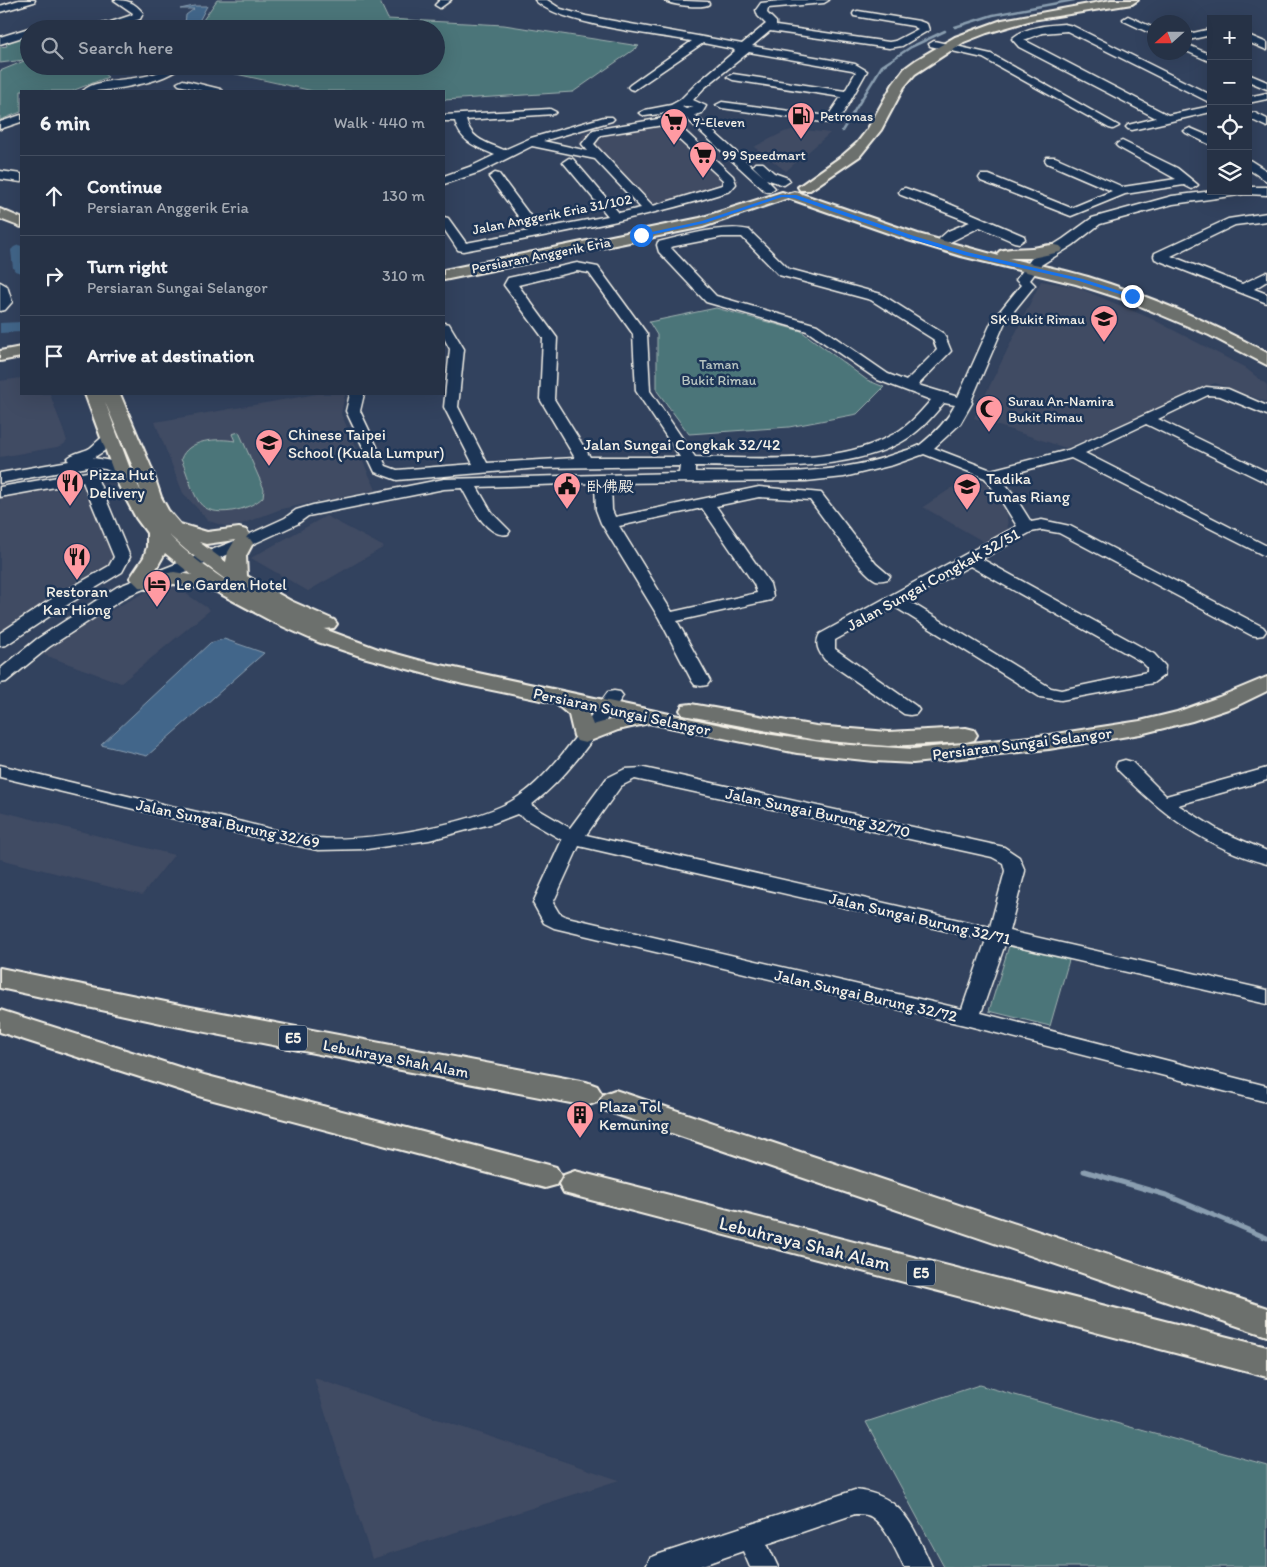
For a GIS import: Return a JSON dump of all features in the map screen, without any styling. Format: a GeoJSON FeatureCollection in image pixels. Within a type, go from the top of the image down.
{"type":"FeatureCollection","features":[{"type":"Feature","properties":{"kind":"highway","name":"Lebuhraya Shah Alam"},"geometry":{"type":"LineString","coordinates":[[0,978],[175,1015],[601,1098],[1267,1322]]}},
{"type":"Feature","properties":{"kind":"highway","name":"Lebuhraya Shah Alam"},"geometry":{"type":"LineString","coordinates":[[0,1021],[202,1086],[1267,1362]]}},
{"type":"Feature","properties":{"kind":"main road","name":"Persiaran Anggerik Eria"},"geometry":{"type":"LineString","coordinates":[[941,46],[1006,20],[1107,0]]}},
{"type":"Feature","properties":{"kind":"main road","name":"Persiaran Anggerik Eria"},"geometry":{"type":"LineString","coordinates":[[445,275],[703,222],[788,189],[846,160],[861,148],[905,77],[941,46],[963,37],[1023,20],[1132,0]]}},
{"type":"Feature","properties":{"kind":"main road"},"geometry":{"type":"LineString","coordinates":[[963,37],[975,52]]}},
{"type":"Feature","properties":{"kind":"main road"},"geometry":{"type":"LineString","coordinates":[[941,46],[975,52]]}},
{"type":"Feature","properties":{"kind":"main road","name":"Persiaran Anggerik Eria"},"geometry":{"type":"LineString","coordinates":[[445,268],[699,216],[788,189]]}},
{"type":"Feature","properties":{"kind":"main road"},"geometry":{"type":"LineString","coordinates":[[788,189],[945,239],[1052,280],[1085,278]]}},
{"type":"Feature","properties":{"kind":"main road"},"geometry":{"type":"LineString","coordinates":[[788,189],[912,237],[988,256],[1060,252],[1085,278],[1183,317],[1267,360]]}},
{"type":"Feature","properties":{"kind":"main road"},"geometry":{"type":"LineString","coordinates":[[0,208],[20,214]]}},
{"type":"Feature","properties":{"kind":"main road"},"geometry":{"type":"LineString","coordinates":[[0,214],[20,223]]}},
{"type":"Feature","properties":{"kind":"main road"},"geometry":{"type":"LineString","coordinates":[[1036,274],[1085,278],[1134,288],[1204,313],[1267,344]]}},
{"type":"Feature","properties":{"kind":"main road"},"geometry":{"type":"LineString","coordinates":[[0,349],[20,345]]}},
{"type":"Feature","properties":{"kind":"main road"},"geometry":{"type":"LineString","coordinates":[[0,356],[20,352]]}},
{"type":"Feature","properties":{"kind":"main road","name":"Persiaran Sungai Selangor"},"geometry":{"type":"LineString","coordinates":[[94,395],[132,494],[166,531],[196,558],[292,625],[353,649],[430,670],[562,698],[610,701],[816,733],[912,739],[1068,727],[1133,718],[1201,699],[1232,688],[1267,669]]}},
{"type":"Feature","properties":{"kind":"main road","name":"Persiaran Sungai Selangor"},"geometry":{"type":"LineString","coordinates":[[111,395],[142,468],[149,491],[161,513],[166,531]]}},
{"type":"Feature","properties":{"kind":"main road"},"geometry":{"type":"LineString","coordinates":[[166,531],[206,538],[241,539],[230,583],[174,578],[143,581],[166,531]]}},
{"type":"Feature","properties":{"kind":"main road","name":"Persiaran Sungai Selangor"},"geometry":{"type":"LineString","coordinates":[[230,583],[368,639],[610,701],[657,718],[797,746],[860,754],[913,756],[1078,738],[1145,727],[1217,707],[1267,684]]}},
{"type":"Feature","properties":{"kind":"main road"},"geometry":{"type":"LineString","coordinates":[[562,698],[579,713],[585,736],[628,720],[657,718]]}},
{"type":"Feature","properties":{"kind":"street"},"geometry":{"type":"LineString","coordinates":[[0,9],[30,0]]}},
{"type":"Feature","properties":{"kind":"street"},"geometry":{"type":"LineString","coordinates":[[119,0],[138,13],[136,17],[130,20]]}},
{"type":"Feature","properties":{"kind":"street"},"geometry":{"type":"LineString","coordinates":[[540,0],[556,11],[585,19],[858,68],[862,71],[835,117],[830,120],[819,120],[722,105]]}},
{"type":"Feature","properties":{"kind":"street"},"geometry":{"type":"LineString","coordinates":[[669,0],[704,4]]}},
{"type":"Feature","properties":{"kind":"street"},"geometry":{"type":"LineString","coordinates":[[681,109],[700,86],[770,28],[772,24],[760,10],[764,5],[824,0]]}},
{"type":"Feature","properties":{"kind":"street"},"geometry":{"type":"LineString","coordinates":[[770,28],[889,45],[898,44],[924,30],[923,26],[915,23],[858,14]]}},
{"type":"Feature","properties":{"kind":"street"},"geometry":{"type":"LineString","coordinates":[[1128,19],[1147,28]]}},
{"type":"Feature","properties":{"kind":"street"},"geometry":{"type":"LineString","coordinates":[[1166,119],[1023,45],[1017,39],[1022,36],[1056,28],[1073,29],[1207,98]]}},
{"type":"Feature","properties":{"kind":"street"},"geometry":{"type":"LineString","coordinates":[[1192,36],[1207,33]]}},
{"type":"Feature","properties":{"kind":"street"},"geometry":{"type":"LineString","coordinates":[[0,40],[20,34]]}},
{"type":"Feature","properties":{"kind":"street"},"geometry":{"type":"LineString","coordinates":[[634,87],[702,39]]}},
{"type":"Feature","properties":{"kind":"street"},"geometry":{"type":"LineString","coordinates":[[1252,40],[1267,47]]}},
{"type":"Feature","properties":{"kind":"street"},"geometry":{"type":"LineString","coordinates":[[1192,50],[1207,57]]}},
{"type":"Feature","properties":{"kind":"street"},"geometry":{"type":"LineString","coordinates":[[975,52],[1122,132],[1131,131],[1132,127],[1207,110]]}},
{"type":"Feature","properties":{"kind":"street"},"geometry":{"type":"LineString","coordinates":[[93,90],[111,84],[163,75]]}},
{"type":"Feature","properties":{"kind":"street"},"geometry":{"type":"LineString","coordinates":[[733,77],[847,95]]}},
{"type":"Feature","properties":{"kind":"street"},"geometry":{"type":"LineString","coordinates":[[1252,79],[1267,86]]}},
{"type":"Feature","properties":{"kind":"street"},"geometry":{"type":"LineString","coordinates":[[183,83],[212,90]]}},
{"type":"Feature","properties":{"kind":"street"},"geometry":{"type":"LineString","coordinates":[[700,86],[699,107],[707,119],[770,176],[788,189]]}},
{"type":"Feature","properties":{"kind":"street"},"geometry":{"type":"LineString","coordinates":[[1252,99],[1267,96]]}},
{"type":"Feature","properties":{"kind":"street"},"geometry":{"type":"LineString","coordinates":[[445,180],[476,169],[533,141],[553,138],[596,122],[648,112],[699,107]]}},
{"type":"Feature","properties":{"kind":"street"},"geometry":{"type":"LineString","coordinates":[[681,109],[722,147],[788,189]]}},
{"type":"Feature","properties":{"kind":"street"},"geometry":{"type":"LineString","coordinates":[[445,118],[550,112]]}},
{"type":"Feature","properties":{"kind":"street"},"geometry":{"type":"LineString","coordinates":[[1252,116],[1267,124]]}},
{"type":"Feature","properties":{"kind":"street"},"geometry":{"type":"LineString","coordinates":[[460,117],[462,131],[474,142],[504,155]]}},
{"type":"Feature","properties":{"kind":"street"},"geometry":{"type":"LineString","coordinates":[[0,126],[20,118]]}},
{"type":"Feature","properties":{"kind":"street"},"geometry":{"type":"LineString","coordinates":[[553,138],[571,146],[588,144],[597,132],[624,126],[664,121],[670,123],[729,179],[730,184],[718,190],[677,203]]}},
{"type":"Feature","properties":{"kind":"street"},"geometry":{"type":"LineString","coordinates":[[1190,131],[1207,140]]}},
{"type":"Feature","properties":{"kind":"street"},"geometry":{"type":"LineString","coordinates":[[533,141],[599,157]]}},
{"type":"Feature","properties":{"kind":"street"},"geometry":{"type":"LineString","coordinates":[[588,144],[650,210]]}},
{"type":"Feature","properties":{"kind":"street"},"geometry":{"type":"LineString","coordinates":[[1122,145],[1173,171],[1203,195]]}},
{"type":"Feature","properties":{"kind":"street"},"geometry":{"type":"LineString","coordinates":[[700,151],[722,147]]}},
{"type":"Feature","properties":{"kind":"street"},"geometry":{"type":"LineString","coordinates":[[1051,160],[1122,191]]}},
{"type":"Feature","properties":{"kind":"street"},"geometry":{"type":"LineString","coordinates":[[569,162],[616,217]]}},
{"type":"Feature","properties":{"kind":"street"},"geometry":{"type":"LineString","coordinates":[[1252,166],[1267,177]]}},
{"type":"Feature","properties":{"kind":"street"},"geometry":{"type":"LineString","coordinates":[[0,175],[20,178]]}},
{"type":"Feature","properties":{"kind":"street"},"geometry":{"type":"LineString","coordinates":[[495,177],[536,232]]}},
{"type":"Feature","properties":{"kind":"street"},"geometry":{"type":"LineString","coordinates":[[985,178],[1071,212],[1122,191],[1187,181]]}},
{"type":"Feature","properties":{"kind":"street"},"geometry":{"type":"LineString","coordinates":[[1252,191],[1267,191]]}},
{"type":"Feature","properties":{"kind":"street"},"geometry":{"type":"LineString","coordinates":[[905,192],[1019,239]]}},
{"type":"Feature","properties":{"kind":"street"},"geometry":{"type":"LineString","coordinates":[[241,539],[284,515],[444,484],[603,478],[688,470],[765,478],[825,475],[888,462],[924,449],[955,421],[965,402],[999,321],[1036,274],[1068,242],[1096,221],[1151,204],[1207,195]]}},
{"type":"Feature","properties":{"kind":"street","name":"Jalan Anggerik Eria 31/102"},"geometry":{"type":"LineString","coordinates":[[445,222],[463,247],[677,203]]}},
{"type":"Feature","properties":{"kind":"street"},"geometry":{"type":"LineString","coordinates":[[1060,252],[1101,234],[1114,226],[1118,214]]}},
{"type":"Feature","properties":{"kind":"street"},"geometry":{"type":"LineString","coordinates":[[1267,217],[1232,222],[1160,256],[1267,299]]}},
{"type":"Feature","properties":{"kind":"street"},"geometry":{"type":"LineString","coordinates":[[945,239],[980,222]]}},
{"type":"Feature","properties":{"kind":"street"},"geometry":{"type":"LineString","coordinates":[[1084,229],[1101,234]]}},
{"type":"Feature","properties":{"kind":"street"},"geometry":{"type":"LineString","coordinates":[[909,386],[944,350],[938,337],[876,298],[784,272],[745,233],[722,233],[663,245],[664,249],[711,299],[812,328],[883,377],[940,398],[965,402]]}},
{"type":"Feature","properties":{"kind":"street"},"geometry":{"type":"LineString","coordinates":[[586,462],[547,398],[550,338],[511,285],[513,281],[522,278],[577,267],[592,270],[640,334],[644,391],[688,456],[688,470]]}},
{"type":"Feature","properties":{"kind":"street"},"geometry":{"type":"LineString","coordinates":[[1244,289],[1267,276]]}},
{"type":"Feature","properties":{"kind":"street"},"geometry":{"type":"LineString","coordinates":[[0,286],[5,302],[0,307]]}},
{"type":"Feature","properties":{"kind":"street"},"geometry":{"type":"LineString","coordinates":[[445,329],[457,349],[451,407],[482,467]]}},
{"type":"Feature","properties":{"kind":"street"},"geometry":{"type":"LineString","coordinates":[[990,475],[1073,453],[1201,392],[1214,390],[1223,392],[1267,411]]}},
{"type":"Feature","properties":{"kind":"street","name":"Jalan Sungai Congkak 32/42"},"geometry":{"type":"LineString","coordinates":[[357,395],[353,411],[380,469],[392,475],[482,467],[586,462],[688,470],[820,459],[871,449],[892,442],[915,428],[940,398]]}},
{"type":"Feature","properties":{"kind":"street"},"geometry":{"type":"LineString","coordinates":[[1147,419],[1267,478]]}},
{"type":"Feature","properties":{"kind":"street"},"geometry":{"type":"LineString","coordinates":[[0,472],[87,456],[100,449],[110,437]]}},
{"type":"Feature","properties":{"kind":"street","name":"Jalan Sungai Congkak 32/51"},"geometry":{"type":"LineString","coordinates":[[910,710],[831,656],[826,649],[826,638],[1026,528],[1006,495],[990,475],[924,449]]}},
{"type":"Feature","properties":{"kind":"street"},"geometry":{"type":"LineString","coordinates":[[1073,453],[1267,552]]}},
{"type":"Feature","properties":{"kind":"street"},"geometry":{"type":"LineString","coordinates":[[0,478],[88,462],[109,464],[124,472]]}},
{"type":"Feature","properties":{"kind":"street"},"geometry":{"type":"LineString","coordinates":[[0,492],[87,477],[90,480],[122,557],[116,569],[56,604],[0,641]]}},
{"type":"Feature","properties":{"kind":"street"},"geometry":{"type":"LineString","coordinates":[[603,478],[604,510],[609,523],[667,618],[701,681]]}},
{"type":"Feature","properties":{"kind":"street"},"geometry":{"type":"LineString","coordinates":[[467,484],[496,532]]}},
{"type":"Feature","properties":{"kind":"street"},"geometry":{"type":"LineString","coordinates":[[609,523],[760,492],[815,496],[870,567],[882,576]]}},
{"type":"Feature","properties":{"kind":"street"},"geometry":{"type":"LineString","coordinates":[[667,618],[765,596],[762,584],[707,504]]}},
{"type":"Feature","properties":{"kind":"street"},"geometry":{"type":"LineString","coordinates":[[0,678],[43,643],[143,581],[241,539],[291,521],[302,513]]}},
{"type":"Feature","properties":{"kind":"street"},"geometry":{"type":"LineString","coordinates":[[1026,528],[1042,525],[1064,529],[1257,631]]}},
{"type":"Feature","properties":{"kind":"street"},"geometry":{"type":"LineString","coordinates":[[896,600],[1046,693],[1061,695],[1147,679],[1155,675],[1156,666],[1148,658],[970,559]]}},
{"type":"Feature","properties":{"kind":"street","name":"Jalan Sungai Burung 32/69"},"geometry":{"type":"LineString","coordinates":[[0,771],[204,820],[318,844],[367,843],[429,834],[486,819],[518,806],[541,788],[571,755],[610,701]]}},
{"type":"Feature","properties":{"kind":"street"},"geometry":{"type":"LineString","coordinates":[[1125,766],[1163,803],[1204,831],[1242,850],[1267,858]]}},
{"type":"Feature","properties":{"kind":"street","name":"Jalan Sungai Burung 32/70"},"geometry":{"type":"LineString","coordinates":[[573,838],[614,782],[620,777],[632,773],[654,776],[988,850],[1005,855],[1015,865],[1015,872],[998,936]]}},
{"type":"Feature","properties":{"kind":"street"},"geometry":{"type":"LineString","coordinates":[[1163,803],[1267,774]]}},
{"type":"Feature","properties":{"kind":"street","name":"Jalan Sungai Burung 32/71"},"geometry":{"type":"LineString","coordinates":[[518,806],[573,838],[1267,997]]}},
{"type":"Feature","properties":{"kind":"street","name":"Jalan Sungai Burung 32/72"},"geometry":{"type":"LineString","coordinates":[[573,838],[544,904],[551,918],[561,923],[969,1018],[1267,1094]]}},
{"type":"Feature","properties":{"kind":"street"},"geometry":{"type":"LineString","coordinates":[[969,1018],[998,936]]}},
{"type":"Feature","properties":{"kind":"street"},"geometry":{"type":"LineString","coordinates":[[660,1567],[855,1502],[876,1505],[893,1520],[918,1567]]}},
{"type":"Feature","properties":{"kind":"street"},"geometry":{"type":"LineString","coordinates":[[750,1536],[764,1567]]}},
{"type":"Feature","properties":{"kind":"shaded area"},"geometry":{"type":"Polygon","coordinates":[[[207,6],[200,20],[185,20],[186,15],[194,9],[180,9],[207,6]]]}},
{"type":"Feature","properties":{"kind":"shaded area"},"geometry":{"type":"Polygon","coordinates":[[[674,116],[739,181],[733,190],[645,214],[578,142],[585,132],[674,116]]]}},
{"type":"Feature","properties":{"kind":"shaded area"},"geometry":{"type":"Polygon","coordinates":[[[796,129],[830,133],[786,171],[754,147],[784,132],[796,129]]]}},
{"type":"Feature","properties":{"kind":"shaded area","name":"SK Bukit Rimau"},"geometry":{"type":"Polygon","coordinates":[[[1041,281],[1076,287],[1152,319],[1244,367],[1267,385],[1267,402],[1215,383],[1066,448],[974,418],[1041,281]]]}},
{"type":"Feature","properties":{"kind":"shaded area"},"geometry":{"type":"Polygon","coordinates":[[[20,378],[20,395],[50,395],[67,441],[57,447],[0,457],[0,381],[20,378]]]}},
{"type":"Feature","properties":{"kind":"shaded area","name":"Chinese Taipei School (Kuala Lumpur)"},"geometry":{"type":"Polygon","coordinates":[[[311,395],[345,395],[341,414],[376,490],[281,509],[231,528],[209,521],[183,493],[155,422],[311,395]]]}},
{"type":"Feature","properties":{"kind":"shaded area","name":"Tadika Tunas Riang"},"geometry":{"type":"Polygon","coordinates":[[[970,476],[990,487],[1002,503],[1007,514],[1008,531],[993,547],[923,507],[970,476]]]}},
{"type":"Feature","properties":{"kind":"shaded area"},"geometry":{"type":"Polygon","coordinates":[[[83,480],[116,555],[112,568],[0,637],[0,494],[83,480]]]}},
{"type":"Feature","properties":{"kind":"shaded area"},"geometry":{"type":"Polygon","coordinates":[[[326,516],[384,547],[308,591],[251,558],[326,516]]]}},
{"type":"Feature","properties":{"kind":"shaded area"},"geometry":{"type":"Polygon","coordinates":[[[167,581],[210,610],[121,683],[42,654],[71,631],[167,581]]]}},
{"type":"Feature","properties":{"kind":"shaded area"},"geometry":{"type":"Polygon","coordinates":[[[224,639],[264,653],[147,756],[101,745],[210,643],[224,639]]]}},
{"type":"Feature","properties":{"kind":"shaded area"},"geometry":{"type":"Polygon","coordinates":[[[0,811],[174,855],[142,895],[0,859],[0,811]]]}},
{"type":"Feature","properties":{"kind":"shaded area"},"geometry":{"type":"Polygon","coordinates":[[[314,1378],[619,1480],[372,1559],[314,1378]]]}},
{"type":"Feature","properties":{"kind":"green space"},"geometry":{"type":"Polygon","coordinates":[[[217,0],[379,0],[388,19],[407,20],[203,20],[217,0]]]}},
{"type":"Feature","properties":{"kind":"green space"},"geometry":{"type":"Polygon","coordinates":[[[445,22],[504,25],[639,46],[573,92],[445,100],[445,90],[308,90],[241,75],[445,75],[445,22]]]}},
{"type":"Feature","properties":{"kind":"green space"},"geometry":{"type":"Polygon","coordinates":[[[20,38],[20,60],[0,63],[0,47],[7,46],[5,40],[20,38]]]}},
{"type":"Feature","properties":{"kind":"green space"},"geometry":{"type":"Polygon","coordinates":[[[20,63],[20,75],[105,75],[108,77],[75,90],[20,90],[20,112],[0,120],[0,71],[20,63]]]}},
{"type":"Feature","properties":{"kind":"green space","name":"Taman Bukit Rimau"},"geometry":{"type":"Polygon","coordinates":[[[716,308],[801,331],[867,380],[884,387],[857,414],[789,427],[689,434],[657,391],[657,335],[649,322],[716,308]]]}},
{"type":"Feature","properties":{"kind":"green space"},"geometry":{"type":"Polygon","coordinates":[[[239,432],[264,489],[263,497],[250,506],[241,509],[221,512],[212,511],[199,502],[181,459],[190,447],[204,441],[235,441],[232,434],[239,432]]]}},
{"type":"Feature","properties":{"kind":"green space"},"geometry":{"type":"Polygon","coordinates":[[[1009,946],[1069,960],[1050,1026],[989,1011],[1009,946]]]}},
{"type":"Feature","properties":{"kind":"green space"},"geometry":{"type":"Polygon","coordinates":[[[979,1385],[1267,1465],[1267,1567],[944,1567],[866,1422],[979,1385]]]}},
{"type":"Feature","properties":{"kind":"waterway"},"geometry":{"type":"LineString","coordinates":[[955,27],[993,15],[1074,0]]}},
{"type":"Feature","properties":{"kind":"waterway"},"geometry":{"type":"LineString","coordinates":[[842,131],[882,66],[911,47],[945,31]]}},
{"type":"Feature","properties":{"kind":"waterway"},"geometry":{"type":"LineString","coordinates":[[19,250],[20,259]]}},
{"type":"Feature","properties":{"kind":"waterway"},"geometry":{"type":"LineString","coordinates":[[0,328],[20,327]]}},
{"type":"Feature","properties":{"kind":"waterway"},"geometry":{"type":"LineString","coordinates":[[1084,1171],[1166,1195],[1267,1238]]}},
{"type":"Feature","properties":{"kind":"place","name":"Petronas"},"geometry":{"type":"Point","coordinates":[801,140]}},
{"type":"Feature","properties":{"kind":"place","name":"7-Eleven"},"geometry":{"type":"Point","coordinates":[674,146]}},
{"type":"Feature","properties":{"kind":"place","name":"99 Speedmart"},"geometry":{"type":"Point","coordinates":[703,179]}},
{"type":"Feature","properties":{"kind":"place","name":"SK Bukit Rimau"},"geometry":{"type":"Point","coordinates":[1104,343]}},
{"type":"Feature","properties":{"kind":"place","name":"Surau An-Namira Bukit Rimau"},"geometry":{"type":"Point","coordinates":[989,433]}},
{"type":"Feature","properties":{"kind":"place","name":"Chinese Taipei School (Kuala Lumpur)"},"geometry":{"type":"Point","coordinates":[269,467]}},
{"type":"Feature","properties":{"kind":"place","name":"Pizza Hut Delivery"},"geometry":{"type":"Point","coordinates":[70,507]}},
{"type":"Feature","properties":{"kind":"place","name":"卧佛殿"},"geometry":{"type":"Point","coordinates":[567,510]}},
{"type":"Feature","properties":{"kind":"place","name":"Tadika Tunas Riang"},"geometry":{"type":"Point","coordinates":[967,511]}},
{"type":"Feature","properties":{"kind":"place","name":"Restoran Kar Hiong"},"geometry":{"type":"Point","coordinates":[77,581]}},
{"type":"Feature","properties":{"kind":"place","name":"Le Garden Hotel"},"geometry":{"type":"Point","coordinates":[157,608]}},
{"type":"Feature","properties":{"kind":"place","name":"Plaza Tol Kemuning"},"geometry":{"type":"Point","coordinates":[580,1139]}},
{"type":"Feature","properties":{"kind":"route"},"geometry":{"type":"LineString","coordinates":[[641,235],[703,222],[782,196],[794,196],[966,254],[1046,271],[1132,296]]}}]}
